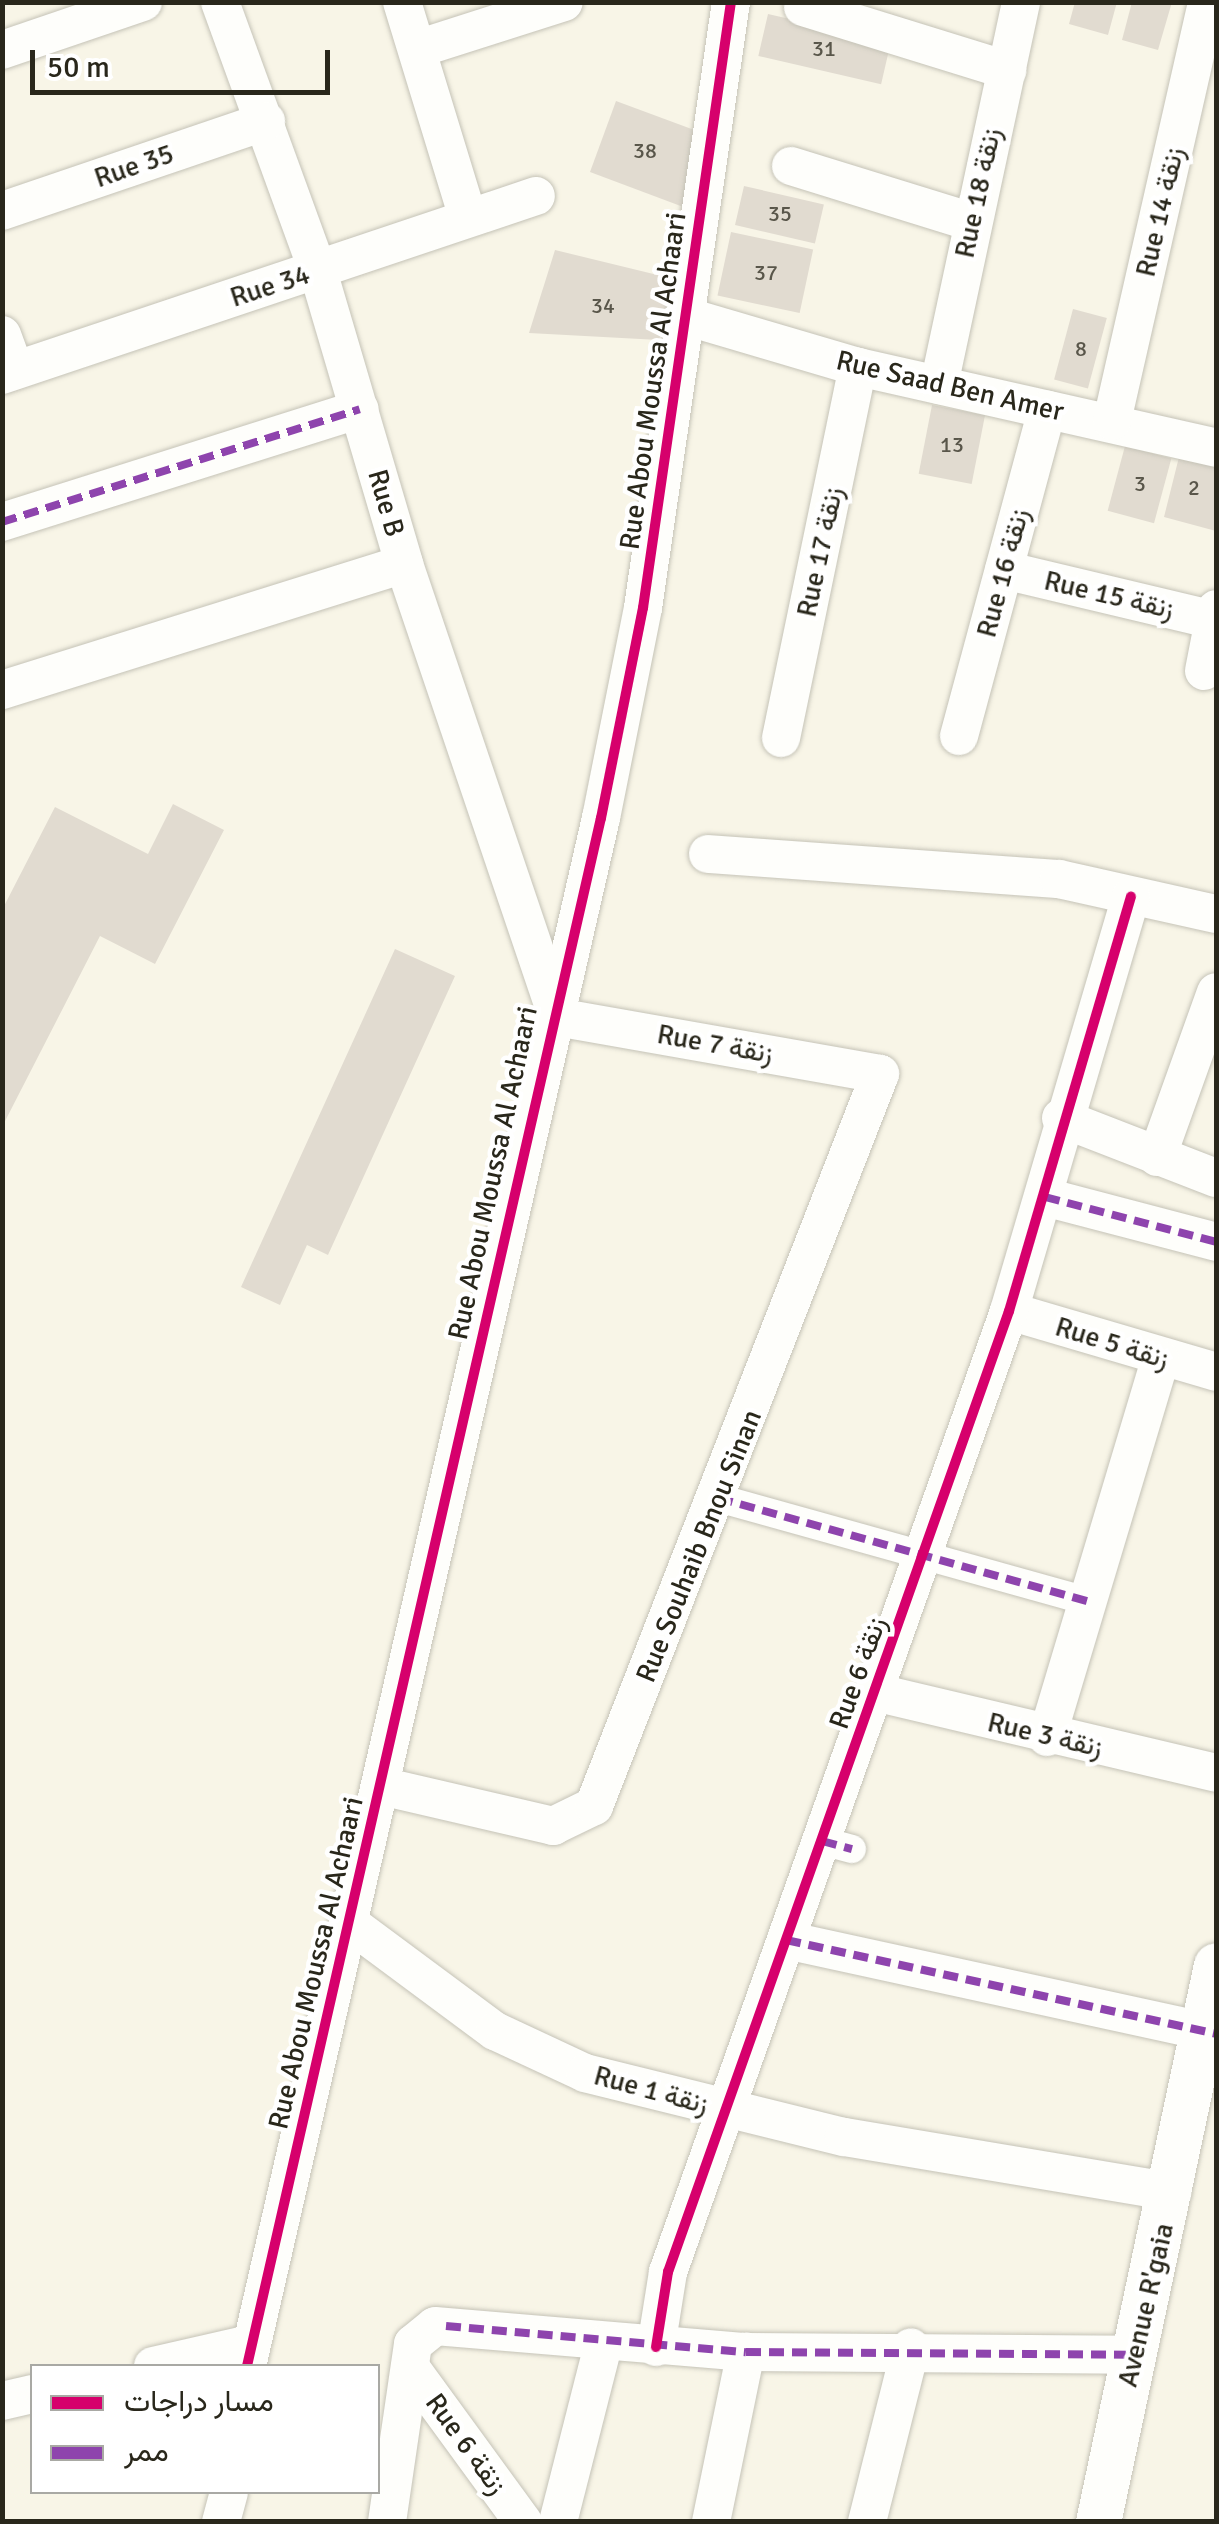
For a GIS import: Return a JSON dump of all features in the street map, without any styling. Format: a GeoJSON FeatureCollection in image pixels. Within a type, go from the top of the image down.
{"type":"FeatureCollection","features":[{"type":"Feature","properties":{"kind":"street"},"geometry":{"type":"LineString","coordinates":[[2,50],[143,2]]}},
{"type":"Feature","properties":{"kind":"street","name":"Rue B"},"geometry":{"type":"LineString","coordinates":[[220,2],[318,271],[404,564],[552,1010]]}},
{"type":"Feature","properties":{"kind":"street"},"geometry":{"type":"LineString","coordinates":[[402,2],[467,214]]}},
{"type":"Feature","properties":{"kind":"street"},"geometry":{"type":"LineString","coordinates":[[416,49],[564,2]]}},
{"type":"Feature","properties":{"kind":"street","name":"Rue Abou Moussa Al Achaari"},"geometry":{"type":"LineString","coordinates":[[248,2355],[381,1786],[643,608],[731,2]]}},
{"type":"Feature","properties":{"kind":"street","name":"Rue 18 زنقة"},"geometry":{"type":"LineString","coordinates":[[939,385],[1021,2]]}},
{"type":"Feature","properties":{"kind":"street","name":"Rue 14 زنقة"},"geometry":{"type":"LineString","coordinates":[[1112,421],[1208,2]]}},
{"type":"Feature","properties":{"kind":"street"},"geometry":{"type":"LineString","coordinates":[[802,7],[1007,70]]}},
{"type":"Feature","properties":{"kind":"street","name":"Rue 35"},"geometry":{"type":"LineString","coordinates":[[2,211],[266,122]]}},
{"type":"Feature","properties":{"kind":"street"},"geometry":{"type":"LineString","coordinates":[[791,166],[972,222]]}},
{"type":"Feature","properties":{"kind":"street","name":"Rue 34"},"geometry":{"type":"LineString","coordinates":[[9,372],[318,271],[467,214],[536,196]]}},
{"type":"Feature","properties":{"kind":"street","name":"Rue Saad Ben Amer"},"geometry":{"type":"LineString","coordinates":[[685,316],[858,367],[1112,421],[1216,448]]}},
{"type":"Feature","properties":{"kind":"street"},"geometry":{"type":"LineString","coordinates":[[2,335],[9,372]]}},
{"type":"Feature","properties":{"kind":"street","name":"Rue 17 زنقة"},"geometry":{"type":"LineString","coordinates":[[782,738],[858,367]]}},
{"type":"Feature","properties":{"kind":"street"},"geometry":{"type":"LineString","coordinates":[[2,522],[360,409]]}},
{"type":"Feature","properties":{"kind":"street","name":"Rue 16 زنقة"},"geometry":{"type":"LineString","coordinates":[[959,736],[1048,410]]}},
{"type":"Feature","properties":{"kind":"street"},"geometry":{"type":"LineString","coordinates":[[2,690],[404,564]]}},
{"type":"Feature","properties":{"kind":"street","name":"Rue 15 زنقة"},"geometry":{"type":"LineString","coordinates":[[1004,570],[1215,614]]}},
{"type":"Feature","properties":{"kind":"street"},"geometry":{"type":"LineString","coordinates":[[1204,671],[1215,614]]}},
{"type":"Feature","properties":{"kind":"street"},"geometry":{"type":"LineString","coordinates":[[708,854],[1040,877],[1216,914]]}},
{"type":"Feature","properties":{"kind":"street","name":"Rue 6 زنقة"},"geometry":{"type":"LineString","coordinates":[[656,2347],[668,2272],[786,1940],[837,1846],[874,1692],[926,1556],[1045,1197],[1061,1118],[1131,897]]}},
{"type":"Feature","properties":{"kind":"street"},"geometry":{"type":"LineString","coordinates":[[1157,1157],[1216,992]]}},
{"type":"Feature","properties":{"kind":"street","name":"Rue 7 زنقة"},"geometry":{"type":"LineString","coordinates":[[552,1010],[880,1074]]}},
{"type":"Feature","properties":{"kind":"street","name":"Rue Souhaib Bnou Sinan"},"geometry":{"type":"LineString","coordinates":[[381,1786],[553,1826],[584,1818],[718,1498],[880,1074]]}},
{"type":"Feature","properties":{"kind":"street"},"geometry":{"type":"LineString","coordinates":[[1061,1118],[1216,1178]]}},
{"type":"Feature","properties":{"kind":"street"},"geometry":{"type":"LineString","coordinates":[[1045,1197],[1216,1242]]}},
{"type":"Feature","properties":{"kind":"street","name":"Rue 5 زنقة"},"geometry":{"type":"LineString","coordinates":[[1008,1311],[1160,1360],[1216,1372]]}},
{"type":"Feature","properties":{"kind":"street"},"geometry":{"type":"LineString","coordinates":[[1047,1736],[1160,1360]]}},
{"type":"Feature","properties":{"kind":"street"},"geometry":{"type":"LineString","coordinates":[[718,1498],[1090,1602]]}},
{"type":"Feature","properties":{"kind":"street","name":"Rue 3 زنقة"},"geometry":{"type":"LineString","coordinates":[[874,1692],[1216,1773]]}},
{"type":"Feature","properties":{"kind":"street","name":"Rue 1 زنقة"},"geometry":{"type":"LineString","coordinates":[[348,1922],[522,2046],[727,2110],[1172,2192]]}},
{"type":"Feature","properties":{"kind":"street"},"geometry":{"type":"LineString","coordinates":[[786,1940],[1207,2053]]}},
{"type":"Feature","properties":{"kind":"street","name":"Avenue R'gaia"},"geometry":{"type":"LineString","coordinates":[[1098,2522],[1207,2053],[1216,1965]]}},
{"type":"Feature","properties":{"kind":"street"},"geometry":{"type":"LineString","coordinates":[[387,2522],[418,2335],[446,2326],[602,2345],[746,2352],[911,2347],[1134,2356]]}},
{"type":"Feature","properties":{"kind":"street"},"geometry":{"type":"LineString","coordinates":[[558,2522],[602,2345]]}},
{"type":"Feature","properties":{"kind":"street"},"geometry":{"type":"LineString","coordinates":[[868,2522],[911,2347]]}},
{"type":"Feature","properties":{"kind":"street"},"geometry":{"type":"LineString","coordinates":[[712,2522],[746,2352]]}},
{"type":"Feature","properties":{"kind":"street"},"geometry":{"type":"LineString","coordinates":[[169,2364],[248,2355]]}},
{"type":"Feature","properties":{"kind":"street","name":"Rue 6 زنقة"},"geometry":{"type":"LineString","coordinates":[[410,2367],[523,2522]]}},
{"type":"Feature","properties":{"kind":"street"},"geometry":{"type":"LineString","coordinates":[[2,2401],[30,2394]]}},
{"type":"Feature","properties":{"kind":"street"},"geometry":{"type":"LineString","coordinates":[[221,2522],[228,2494]]}},
{"type":"Feature","properties":{"kind":"building"},"geometry":{"type":"Polygon","coordinates":[[[1075,2],[1117,2],[1108,35],[1069,24],[1075,2]]]}},
{"type":"Feature","properties":{"kind":"building"},"geometry":{"type":"Polygon","coordinates":[[[1132,2],[1172,2],[1158,50],[1122,40],[1132,2]]]}},
{"type":"Feature","properties":{"kind":"building"},"geometry":{"type":"Polygon","coordinates":[[[768,14],[891,42],[881,84],[758,56],[768,14]]]}},
{"type":"Feature","properties":{"kind":"building"},"geometry":{"type":"Polygon","coordinates":[[[616,101],[697,131],[686,208],[590,172],[616,101]]]}},
{"type":"Feature","properties":{"kind":"building"},"geometry":{"type":"Polygon","coordinates":[[[744,186],[824,204],[815,243],[735,225],[744,186]]]}},
{"type":"Feature","properties":{"kind":"building"},"geometry":{"type":"Polygon","coordinates":[[[731,232],[813,249],[800,313],[717,296],[731,232]]]}},
{"type":"Feature","properties":{"kind":"building"},"geometry":{"type":"Polygon","coordinates":[[[555,250],[674,279],[659,340],[529,333],[555,250]]]}},
{"type":"Feature","properties":{"kind":"building"},"geometry":{"type":"Polygon","coordinates":[[[1073,309],[1107,318],[1088,389],[1054,380],[1073,309]]]}},
{"type":"Feature","properties":{"kind":"building"},"geometry":{"type":"Polygon","coordinates":[[[932,405],[985,415],[972,484],[919,474],[932,405]]]}},
{"type":"Feature","properties":{"kind":"building"},"geometry":{"type":"Polygon","coordinates":[[[1125,446],[1171,458],[1154,523],[1108,511],[1125,446]]]}},
{"type":"Feature","properties":{"kind":"building"},"geometry":{"type":"Polygon","coordinates":[[[1181,449],[1216,458],[1216,531],[1164,517],[1181,449]]]}},
{"type":"Feature","properties":{"kind":"building"},"geometry":{"type":"Polygon","coordinates":[[[173,804],[224,830],[155,964],[100,936],[2,1127],[2,910],[55,807],[148,854],[173,804]]]}},
{"type":"Feature","properties":{"kind":"building"},"geometry":{"type":"Polygon","coordinates":[[[395,949],[455,976],[328,1255],[307,1245],[280,1305],[241,1287],[395,949]]]}},
{"type":"Feature","properties":{"kind":"marked path"},"geometry":{"type":"LineString","coordinates":[[2,522],[360,409]]}},
{"type":"Feature","properties":{"kind":"marked path"},"geometry":{"type":"LineString","coordinates":[[1045,1197],[1216,1242]]}},
{"type":"Feature","properties":{"kind":"marked path"},"geometry":{"type":"LineString","coordinates":[[718,1498],[1090,1602]]}},
{"type":"Feature","properties":{"kind":"marked path"},"geometry":{"type":"LineString","coordinates":[[822,1841],[852,1849]]}},
{"type":"Feature","properties":{"kind":"marked path"},"geometry":{"type":"LineString","coordinates":[[786,1940],[1216,2034]]}},
{"type":"Feature","properties":{"kind":"marked path"},"geometry":{"type":"LineString","coordinates":[[446,2326],[746,2352],[1133,2355]]}},
{"type":"Feature","properties":{"kind":"cycle path"},"geometry":{"type":"LineString","coordinates":[[247,2364],[601,818],[643,608],[731,2]]}},
{"type":"Feature","properties":{"kind":"cycle path"},"geometry":{"type":"LineString","coordinates":[[656,2347],[668,2272],[1009,1311],[1131,897]]}}]}
